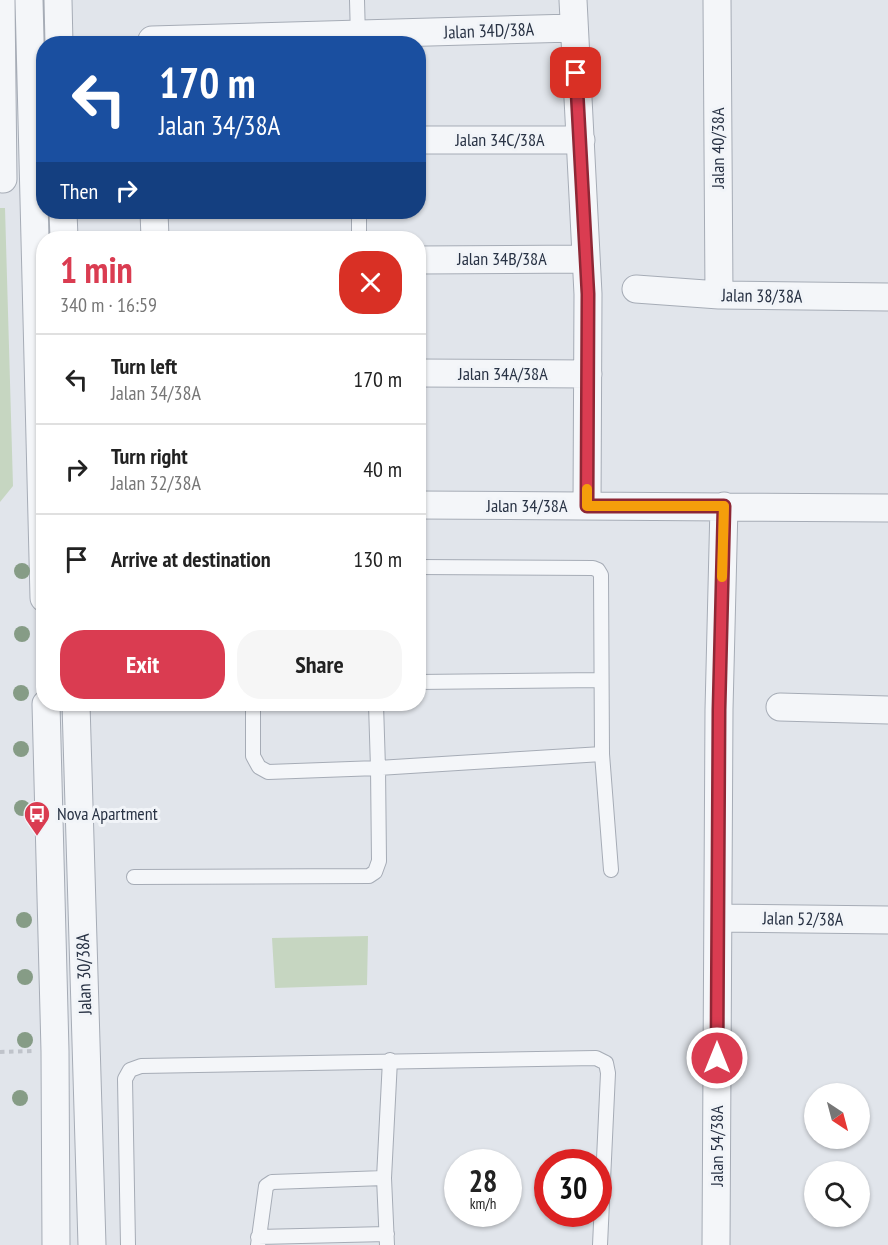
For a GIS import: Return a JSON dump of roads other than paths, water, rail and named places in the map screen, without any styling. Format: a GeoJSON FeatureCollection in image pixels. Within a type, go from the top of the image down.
{"type":"FeatureCollection","features":[{"type":"Feature","properties":{"kind":"street"},"geometry":{"type":"LineString","coordinates":[[1,0],[2,179],[36,177]]}},
{"type":"Feature","properties":{"kind":"street"},"geometry":{"type":"LineString","coordinates":[[29,0],[36,40]]}},
{"type":"Feature","properties":{"kind":"street"},"geometry":{"type":"LineString","coordinates":[[58,0],[59,36]]}},
{"type":"Feature","properties":{"kind":"street"},"geometry":{"type":"LineString","coordinates":[[573,0],[586,259],[587,506]]}},
{"type":"Feature","properties":{"kind":"street","name":"Jalan 40/38A"},"geometry":{"type":"LineString","coordinates":[[717,0],[719,295]]}},
{"type":"Feature","properties":{"kind":"street","name":"Jalan 34D/38A"},"geometry":{"type":"LineString","coordinates":[[417,36],[573,28]]}},
{"type":"Feature","properties":{"kind":"street","name":"Jalan 34C/38A"},"geometry":{"type":"LineString","coordinates":[[426,140],[581,140]]}},
{"type":"Feature","properties":{"kind":"street","name":"Jalan 34B/38A"},"geometry":{"type":"LineString","coordinates":[[426,260],[586,259]]}},
{"type":"Feature","properties":{"kind":"street","name":"Jalan 38/38A"},"geometry":{"type":"LineString","coordinates":[[636,290],[719,295],[888,297]]}},
{"type":"Feature","properties":{"kind":"street","name":"Jalan 34A/38A"},"geometry":{"type":"LineString","coordinates":[[426,373],[588,374]]}},
{"type":"Feature","properties":{"kind":"street","name":"Jalan 34/38A"},"geometry":{"type":"LineString","coordinates":[[426,505],[888,508]]}},
{"type":"Feature","properties":{"kind":"street","name":"Jalan 54/38A"},"geometry":{"type":"LineString","coordinates":[[716,1245],[719,710],[724,506]]}},
{"type":"Feature","properties":{"kind":"street"},"geometry":{"type":"LineString","coordinates":[[780,707],[888,710]]}},
{"type":"Feature","properties":{"kind":"street","name":"Jalan 30/38A"},"geometry":{"type":"LineString","coordinates":[[46,711],[55,1051],[56,1245]]}},
{"type":"Feature","properties":{"kind":"street","name":"Jalan 30/38A"},"geometry":{"type":"LineString","coordinates":[[76,711],[92,1245]]}},
{"type":"Feature","properties":{"kind":"street","name":"Jalan 52/38A"},"geometry":{"type":"LineString","coordinates":[[718,918],[888,921]]}},
{"type":"Feature","properties":{"kind":"lane"},"geometry":{"type":"LineString","coordinates":[[357,0],[358,36]]}},
{"type":"Feature","properties":{"kind":"lane"},"geometry":{"type":"LineString","coordinates":[[426,567],[593,568],[598,570],[601,575],[602,754],[611,870]]}},
{"type":"Feature","properties":{"kind":"lane"},"geometry":{"type":"LineString","coordinates":[[426,682],[601,680]]}},
{"type":"Feature","properties":{"kind":"lane"},"geometry":{"type":"LineString","coordinates":[[253,711],[253,756],[259,767],[268,772],[378,768],[602,754]]}},
{"type":"Feature","properties":{"kind":"lane"},"geometry":{"type":"LineString","coordinates":[[134,877],[369,876],[375,872],[379,861],[376,711]]}},
{"type":"Feature","properties":{"kind":"lane"},"geometry":{"type":"LineString","coordinates":[[128,1245],[125,1079],[130,1070],[141,1066],[596,1058],[606,1063],[608,1073],[600,1245]]}},
{"type":"Feature","properties":{"kind":"lane"},"geometry":{"type":"LineString","coordinates":[[384,1178],[272,1182],[266,1186],[258,1241],[387,1239],[384,1178],[390,1060]]}},
{"type":"Feature","properties":{"kind":"place","name":"Nova Apartment"},"geometry":{"type":"Point","coordinates":[37,837]}}]}
